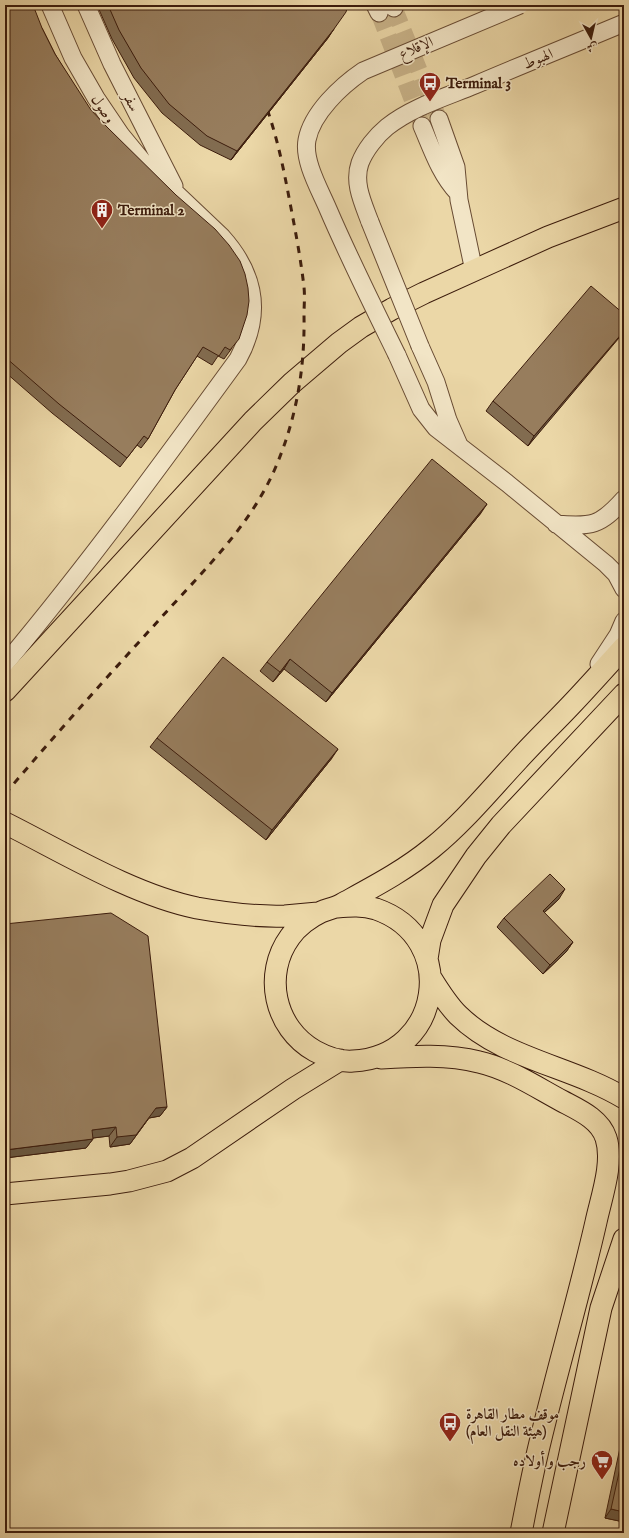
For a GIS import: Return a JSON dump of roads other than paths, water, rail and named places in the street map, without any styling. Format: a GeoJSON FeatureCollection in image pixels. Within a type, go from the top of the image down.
{"type":"FeatureCollection","features":[{"type":"Feature","properties":{"kind":"main road"},"geometry":{"type":"LineString","coordinates":[[5,691],[253,421],[287,388],[340,343],[361,327],[424,293],[548,237],[624,208]]}},
{"type":"Feature","properties":{"kind":"main road"},"geometry":{"type":"LineString","coordinates":[[521,1533],[536,1456],[585,1268],[607,1173],[608,1149],[604,1132],[585,1114],[500,1069],[479,1062],[458,1058],[417,1056],[373,1058],[352,1061],[340,1060],[322,1055],[294,1034],[281,1014],[277,1003],[274,985],[276,968],[282,951],[291,935],[304,923],[400,871],[443,839],[588,687],[624,647]]}},
{"type":"Feature","properties":{"kind":"main road"},"geometry":{"type":"LineString","coordinates":[[373,1058],[393,1050],[410,1037],[422,1019],[429,999],[430,940],[443,905],[476,856],[501,825],[624,694]]}},
{"type":"Feature","properties":{"kind":"main road"},"geometry":{"type":"LineString","coordinates":[[5,823],[133,886],[166,899],[188,905],[256,916],[284,916],[356,905],[374,908],[392,916],[407,927],[419,942],[429,969],[444,1000],[457,1014],[481,1032],[514,1052],[619,1092]]}},
{"type":"Feature","properties":{"kind":"main road"},"geometry":{"type":"LineString","coordinates":[[5,1194],[110,1184],[136,1180],[167,1171],[192,1158],[293,1089],[340,1060]]}},
{"type":"Feature","properties":{"kind":"main road"},"geometry":{"type":"LineString","coordinates":[[553,1533],[601,1308],[624,1239]]}},
{"type":"Feature","properties":{"kind":"street","name":"وصول"},"geometry":{"type":"LineString","coordinates":[[5,664],[35,628],[176,444],[238,359],[246,342],[252,323],[253,310],[252,297],[246,272],[233,250],[222,237],[144,163],[120,135],[96,98],[73,58],[50,5]]}},
{"type":"Feature","properties":{"kind":"street","name":"سفر"},"geometry":{"type":"LineString","coordinates":[[86,5],[112,64],[180,197]]}},
{"type":"Feature","properties":{"kind":"street","name":"الإقلاع"},"geometry":{"type":"LineString","coordinates":[[520,5],[363,71],[347,84],[323,108],[310,130],[307,142],[310,167],[338,234],[427,419],[436,428],[606,564],[616,574],[624,589]]}},
{"type":"Feature","properties":{"kind":"street","name":"الهبوط"},"geometry":{"type":"LineString","coordinates":[[459,446],[448,420],[436,382],[370,222],[360,192],[357,177],[360,162],[376,137],[412,111],[624,24]]}},
{"type":"Feature","properties":{"kind":"street"},"geometry":{"type":"LineString","coordinates":[[439,119],[456,167],[458,193],[463,223],[474,271]]}},
{"type":"Feature","properties":{"kind":"street"},"geometry":{"type":"LineString","coordinates":[[422,126],[442,172],[458,193]]}},
{"type":"Feature","properties":{"kind":"street"},"geometry":{"type":"LineString","coordinates":[[556,524],[580,526],[598,522],[612,513],[624,499]]}},
{"type":"Feature","properties":{"kind":"street"},"geometry":{"type":"LineString","coordinates":[[588,687],[596,667],[618,635],[624,621]]}},
{"type":"Feature","properties":{"kind":"tunnel"},"geometry":{"type":"LineString","coordinates":[[394,8],[437,115]]}},
{"type":"Feature","properties":{"kind":"tunnel"},"geometry":{"type":"LineString","coordinates":[[379,13],[421,122]]}},
{"type":"Feature","properties":{"kind":"railway"},"geometry":{"type":"LineString","coordinates":[[5,794],[81,706],[207,568],[237,532],[263,492],[282,452],[298,395],[301,375],[304,335],[304,291],[303,277],[283,168],[274,129],[265,103]]}},
{"type":"Feature","properties":{"kind":"place","name":"Terminal 3"},"geometry":{"type":"Point","coordinates":[430,102]}},
{"type":"Feature","properties":{"kind":"place","name":"Terminal 2"},"geometry":{"type":"Point","coordinates":[102,230]}},
{"type":"Feature","properties":{"kind":"place","name":"موقف مطار القاهرة (هيئة النقل العام)"},"geometry":{"type":"Point","coordinates":[450,1442]}},
{"type":"Feature","properties":{"kind":"place","name":"رجب و أولاده"},"geometry":{"type":"Point","coordinates":[602,1480]}}]}
